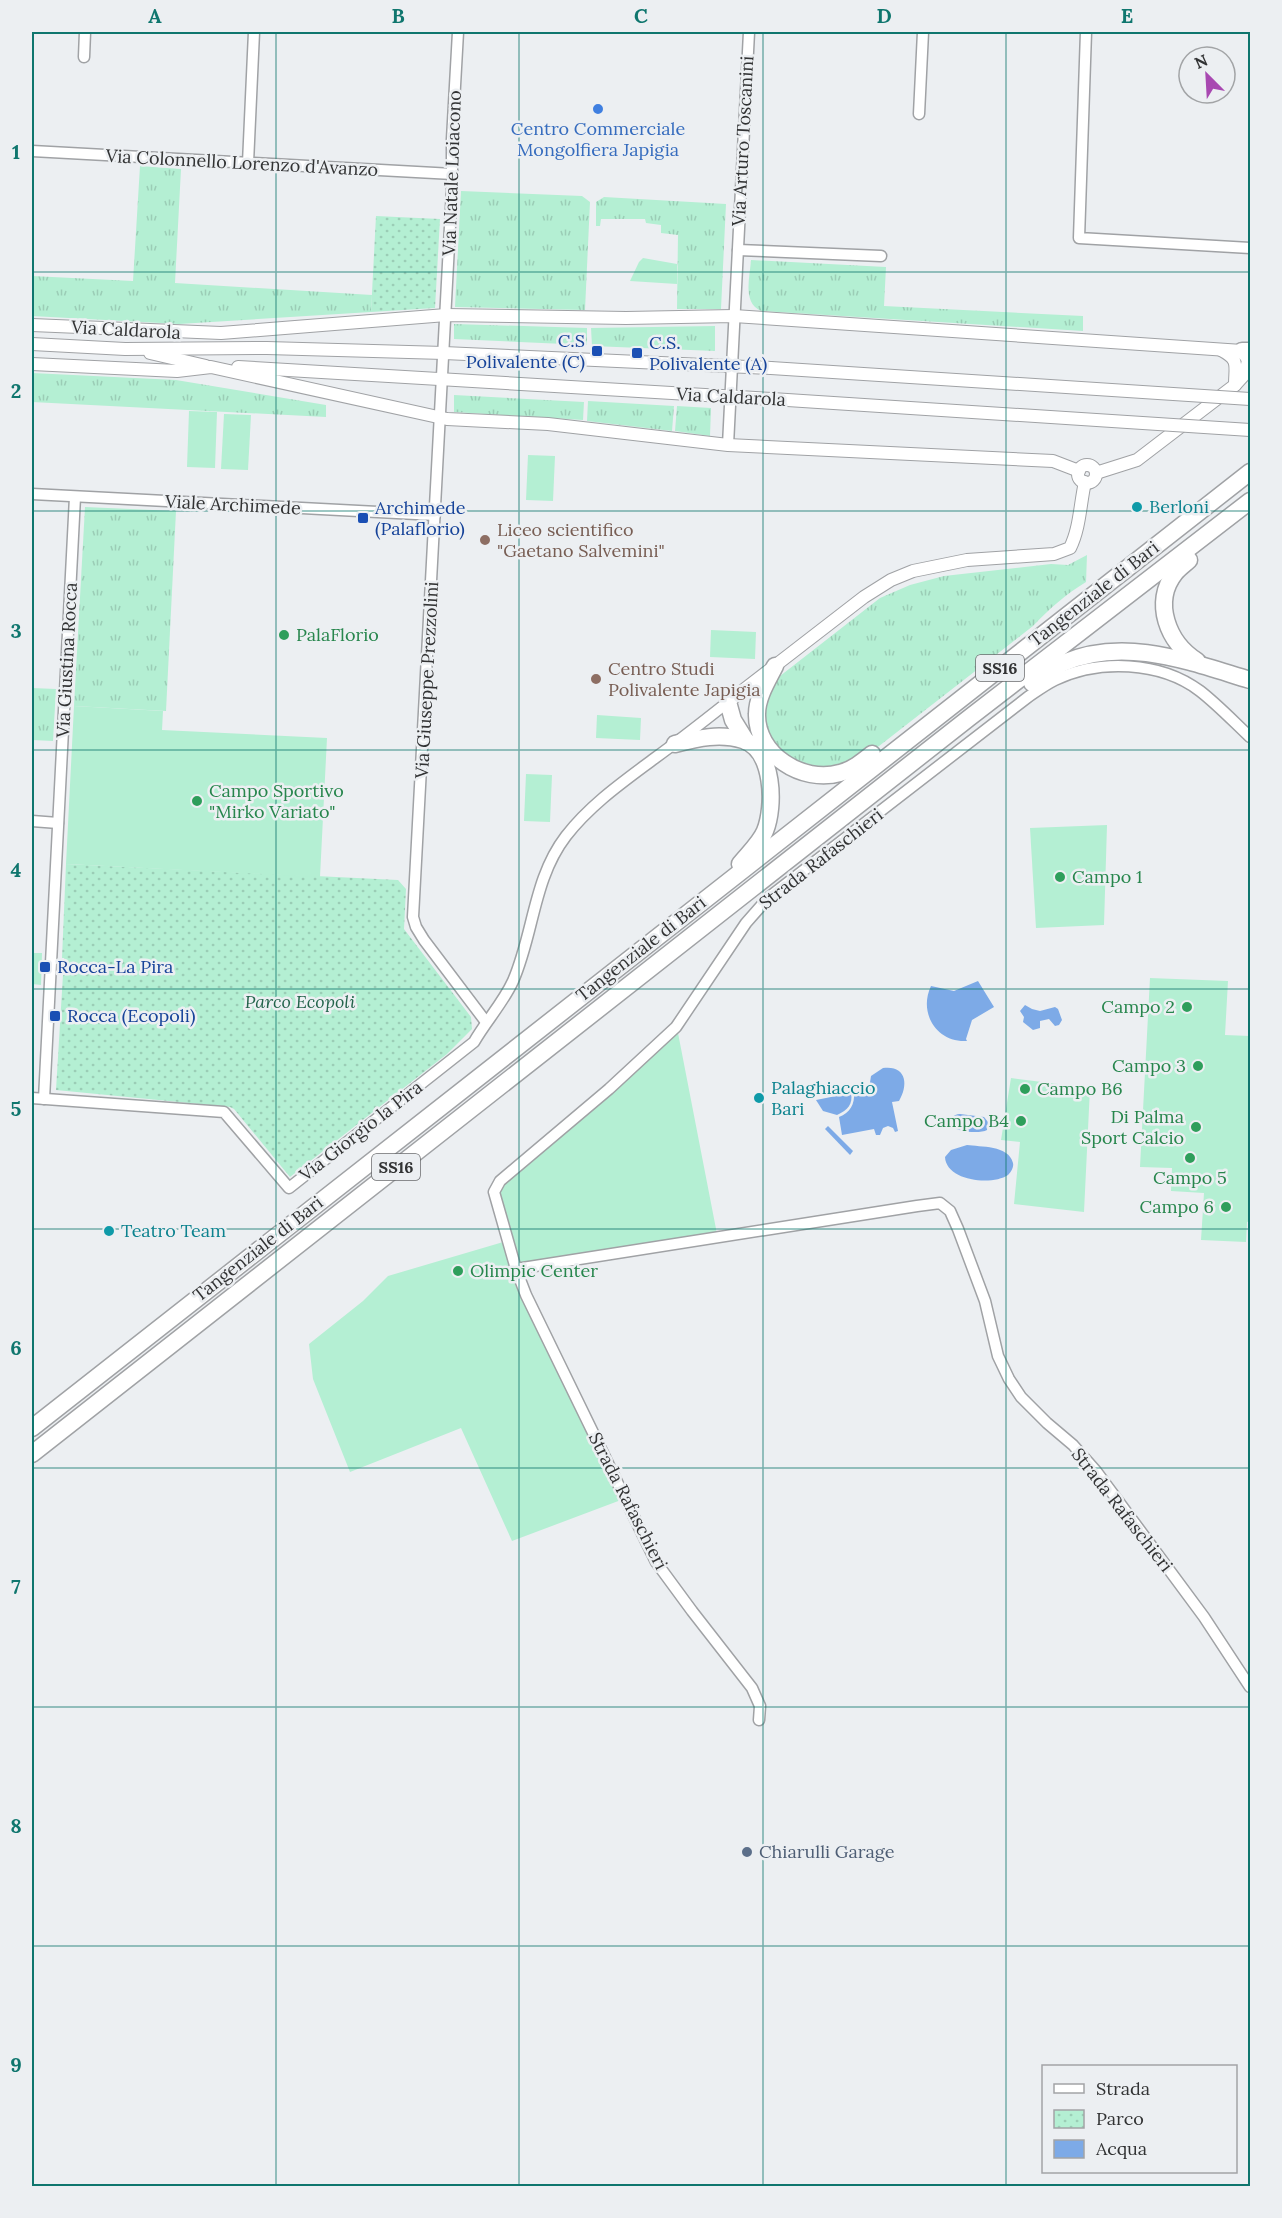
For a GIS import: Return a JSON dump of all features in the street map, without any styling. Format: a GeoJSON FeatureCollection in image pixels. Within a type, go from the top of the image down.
{"type":"FeatureCollection","features":[{"type":"Feature","properties":{"kind":"highway","name":"Tangenziale di Bari"},"geometry":{"type":"LineString","coordinates":[[32,1428],[1251,472]]}},
{"type":"Feature","properties":{"kind":"highway","name":"Tangenziale di Bari"},"geometry":{"type":"LineString","coordinates":[[32,1454],[969,718],[1246,505]]}},
{"type":"Feature","properties":{"kind":"highway"},"geometry":{"type":"LineString","coordinates":[[1208,667],[1191,657],[1170,633],[1165,615],[1166,592],[1174,574],[1233,525],[1246,505]]}},
{"type":"Feature","properties":{"kind":"highway"},"geometry":{"type":"LineString","coordinates":[[969,718],[1020,691],[1062,663],[1092,655],[1131,650],[1173,657],[1251,680]]}},
{"type":"Feature","properties":{"kind":"highway"},"geometry":{"type":"LineString","coordinates":[[775,666],[762,691],[757,711],[758,725],[773,755],[789,766],[808,774],[839,774],[855,767],[903,732],[957,702]]}},
{"type":"Feature","properties":{"kind":"highway"},"geometry":{"type":"LineString","coordinates":[[728,702],[744,709],[758,725]]}},
{"type":"Feature","properties":{"kind":"highway"},"geometry":{"type":"LineString","coordinates":[[726,883],[764,833],[771,812],[771,787],[766,767],[733,720],[728,702]]}},
{"type":"Feature","properties":{"kind":"highway"},"geometry":{"type":"LineString","coordinates":[[675,744],[711,736],[746,741]]}},
{"type":"Feature","properties":{"kind":"street"},"geometry":{"type":"LineString","coordinates":[[84,57],[85,32]]}},
{"type":"Feature","properties":{"kind":"street"},"geometry":{"type":"LineString","coordinates":[[248,164],[254,32]]}},
{"type":"Feature","properties":{"kind":"street","name":"Via Natale Loiacono"},"geometry":{"type":"LineString","coordinates":[[446,315],[458,32]]}},
{"type":"Feature","properties":{"kind":"street","name":"Via Arturo Toscanini"},"geometry":{"type":"LineString","coordinates":[[728,445],[749,32]]}},
{"type":"Feature","properties":{"kind":"street"},"geometry":{"type":"LineString","coordinates":[[919,114],[923,32]]}},
{"type":"Feature","properties":{"kind":"street"},"geometry":{"type":"LineString","coordinates":[[1086,32],[1079,238],[1251,248]]}},
{"type":"Feature","properties":{"kind":"street","name":"Via Colonnello Lorenzo d'Avanzo"},"geometry":{"type":"LineString","coordinates":[[32,151],[453,174]]}},
{"type":"Feature","properties":{"kind":"street","name":"Via Arturo Toscanini"},"geometry":{"type":"LineString","coordinates":[[738,250],[881,256]]}},
{"type":"Feature","properties":{"kind":"street","name":"Via Caldarola"},"geometry":{"type":"LineString","coordinates":[[32,325],[221,333],[446,315],[626,318],[734,316],[1246,351]]}},
{"type":"Feature","properties":{"kind":"street","name":"Via Giuseppe Prezzolini"},"geometry":{"type":"LineString","coordinates":[[446,315],[413,917],[424,940],[486,1022]]}},
{"type":"Feature","properties":{"kind":"street","name":"Via Caldarola"},"geometry":{"type":"LineString","coordinates":[[221,333],[267,348]]}},
{"type":"Feature","properties":{"kind":"street","name":"Via Caldarola"},"geometry":{"type":"LineString","coordinates":[[32,344],[125,349],[267,348],[444,353],[733,365],[1251,399]]}},
{"type":"Feature","properties":{"kind":"street","name":"Via Caldarola"},"geometry":{"type":"LineString","coordinates":[[125,349],[176,358],[439,417],[548,424],[728,445],[1053,461],[1082,477]]}},
{"type":"Feature","properties":{"kind":"street"},"geometry":{"type":"LineString","coordinates":[[1220,349],[1233,357],[1236,362],[1235,385]]}},
{"type":"Feature","properties":{"kind":"street"},"geometry":{"type":"LineString","coordinates":[[486,1022],[513,982],[544,876],[565,837],[591,807],[864,597],[891,580],[913,571],[956,562],[1054,554],[1070,548],[1077,534],[1082,477],[1093,481],[1096,473],[1137,460],[1235,385],[1245,374],[1248,360],[1246,351]]}},
{"type":"Feature","properties":{"kind":"street","name":"Via Caldarola"},"geometry":{"type":"LineString","coordinates":[[32,364],[177,371],[232,367],[1251,430]]}},
{"type":"Feature","properties":{"kind":"street","name":"Viale Archimede"},"geometry":{"type":"LineString","coordinates":[[32,494],[435,515]]}},
{"type":"Feature","properties":{"kind":"street","name":"Via Giustina Rocca"},"geometry":{"type":"LineString","coordinates":[[45,1100],[75,496]]}},
{"type":"Feature","properties":{"kind":"street","name":"Strada Rafaschieri"},"geometry":{"type":"LineString","coordinates":[[759,1720],[760,1706],[752,1688],[670,1583],[651,1552],[525,1296],[494,1192],[500,1181],[624,1076],[676,1027],[746,923],[768,898],[1028,697],[1055,680],[1078,672],[1110,667],[1155,670],[1199,691],[1251,737]]}},
{"type":"Feature","properties":{"kind":"street"},"geometry":{"type":"LineString","coordinates":[[32,821],[58,822]]}},
{"type":"Feature","properties":{"kind":"street","name":"Via Giorgio la Pira"},"geometry":{"type":"LineString","coordinates":[[32,1098],[224,1112],[289,1188],[474,1042],[486,1022]]}},
{"type":"Feature","properties":{"kind":"street","name":"Strada Rafaschieri"},"geometry":{"type":"LineString","coordinates":[[516,1269],[940,1203],[950,1211],[958,1229],[985,1301],[998,1356],[1009,1379],[1021,1397],[1047,1424],[1073,1445],[1096,1471],[1204,1617],[1251,1687]]}},
{"type":"Feature","properties":{"kind":"green space"},"geometry":{"type":"Polygon","coordinates":[[[140,166],[181,169],[175,283],[372,295],[371,312],[179,324],[32,316],[32,276],[133,281],[140,166]]]}},
{"type":"Feature","properties":{"kind":"green space"},"geometry":{"type":"Polygon","coordinates":[[[461,191],[582,196],[590,202],[585,310],[455,307],[461,191]]]}},
{"type":"Feature","properties":{"kind":"green space"},"geometry":{"type":"Polygon","coordinates":[[[604,197],[726,204],[721,309],[677,309],[678,235],[661,233],[661,225],[646,223],[645,219],[601,219],[600,226],[596,226],[596,202],[604,197]]]}},
{"type":"Feature","properties":{"kind":"green space"},"geometry":{"type":"Polygon","coordinates":[[[376,216],[440,219],[435,308],[371,312],[376,216]]]}},
{"type":"Feature","properties":{"kind":"green space"},"geometry":{"type":"Polygon","coordinates":[[[643,258],[677,264],[677,284],[630,281],[643,258]]]}},
{"type":"Feature","properties":{"kind":"green space"},"geometry":{"type":"Polygon","coordinates":[[[751,260],[886,267],[884,306],[1083,316],[1083,331],[761,311],[751,302],[749,296],[751,260]]]}},
{"type":"Feature","properties":{"kind":"green space"},"geometry":{"type":"Polygon","coordinates":[[[454,324],[587,328],[587,345],[454,339],[454,324]]]}},
{"type":"Feature","properties":{"kind":"green space"},"geometry":{"type":"Polygon","coordinates":[[[715,326],[715,351],[592,346],[591,328],[715,326]]]}},
{"type":"Feature","properties":{"kind":"green space"},"geometry":{"type":"Polygon","coordinates":[[[32,373],[176,380],[326,405],[326,417],[32,402],[32,373]]]}},
{"type":"Feature","properties":{"kind":"green space"},"geometry":{"type":"Polygon","coordinates":[[[454,395],[584,402],[583,420],[454,412],[454,395]]]}},
{"type":"Feature","properties":{"kind":"green space"},"geometry":{"type":"Polygon","coordinates":[[[588,401],[674,406],[672,431],[587,421],[588,401]]]}},
{"type":"Feature","properties":{"kind":"green space"},"geometry":{"type":"Polygon","coordinates":[[[677,406],[711,408],[710,436],[675,431],[677,406]]]}},
{"type":"Feature","properties":{"kind":"green space"},"geometry":{"type":"Polygon","coordinates":[[[189,411],[217,412],[215,468],[187,467],[189,411]]]}},
{"type":"Feature","properties":{"kind":"green space"},"geometry":{"type":"Polygon","coordinates":[[[224,414],[251,415],[248,470],[221,469],[224,414]]]}},
{"type":"Feature","properties":{"kind":"green space"},"geometry":{"type":"Polygon","coordinates":[[[528,455],[555,456],[553,501],[526,500],[528,455]]]}},
{"type":"Feature","properties":{"kind":"green space"},"geometry":{"type":"Polygon","coordinates":[[[85,507],[176,511],[166,711],[74,706],[85,507]]]}},
{"type":"Feature","properties":{"kind":"green space"},"geometry":{"type":"Polygon","coordinates":[[[1087,555],[1086,582],[865,757],[820,770],[786,756],[767,736],[765,705],[773,684],[780,676],[880,598],[910,585],[944,576],[1051,564],[1068,565],[1087,555]]]}},
{"type":"Feature","properties":{"kind":"green space"},"geometry":{"type":"Polygon","coordinates":[[[711,630],[756,632],[755,659],[710,657],[711,630]]]}},
{"type":"Feature","properties":{"kind":"green space"},"geometry":{"type":"Polygon","coordinates":[[[32,688],[56,689],[53,741],[32,740],[32,688]]]}},
{"type":"Feature","properties":{"kind":"green space","name":"Campo Sportivo \"Mirko Variato\""},"geometry":{"type":"Polygon","coordinates":[[[74,706],[163,711],[162,730],[327,738],[320,877],[66,864],[74,706]]]}},
{"type":"Feature","properties":{"kind":"green space"},"geometry":{"type":"Polygon","coordinates":[[[597,715],[641,718],[640,740],[596,738],[597,715]]]}},
{"type":"Feature","properties":{"kind":"green space"},"geometry":{"type":"Polygon","coordinates":[[[526,774],[552,775],[550,822],[524,821],[526,774]]]}},
{"type":"Feature","properties":{"kind":"green space","name":"Campo 1"},"geometry":{"type":"Polygon","coordinates":[[[1107,825],[1104,925],[1036,928],[1030,828],[1107,825]]]}},
{"type":"Feature","properties":{"kind":"green space","name":"Parco Ecopoli"},"geometry":{"type":"Polygon","coordinates":[[[66,864],[398,880],[406,889],[404,929],[471,1017],[472,1029],[447,1054],[290,1177],[230,1107],[56,1090],[64,958],[62,958],[66,864]]]}},
{"type":"Feature","properties":{"kind":"green space"},"geometry":{"type":"Polygon","coordinates":[[[32,953],[42,953],[41,985],[32,984],[32,953]]]}},
{"type":"Feature","properties":{"kind":"green space","name":"Di Palma Sport Calcio"},"geometry":{"type":"Polygon","coordinates":[[[1150,978],[1228,981],[1225,1035],[1250,1036],[1250,1221],[1247,1222],[1246,1242],[1201,1240],[1204,1193],[1171,1191],[1172,1168],[1140,1167],[1150,978]]]}},
{"type":"Feature","properties":{"kind":"green space","name":"Olimpic Center"},"geometry":{"type":"Polygon","coordinates":[[[694,1004],[678,1033],[717,1234],[509,1267],[511,1276],[621,1500],[512,1541],[461,1428],[350,1472],[313,1379],[309,1344],[363,1301],[388,1276],[510,1240],[494,1192],[609,1089],[694,1004]]]}},
{"type":"Feature","properties":{"kind":"green space","name":"Di Palma Sport Calcio"},"geometry":{"type":"Polygon","coordinates":[[[1011,1078],[1090,1088],[1084,1212],[1014,1204],[1020,1142],[1001,1140],[1011,1078]]]}},
{"type":"Feature","properties":{"kind":"water"},"geometry":{"type":"Polygon","coordinates":[[[978,981],[994,1007],[972,1020],[967,1041],[956,1040],[939,1032],[929,1016],[927,1006],[931,986],[954,991],[978,981]]]}},
{"type":"Feature","properties":{"kind":"water"},"geometry":{"type":"Polygon","coordinates":[[[1025,1005],[1040,1011],[1055,1007],[1062,1020],[1059,1025],[1055,1026],[1049,1019],[1040,1021],[1040,1028],[1033,1030],[1023,1022],[1024,1017],[1020,1011],[1025,1005]]]}},
{"type":"Feature","properties":{"kind":"water"},"geometry":{"type":"Polygon","coordinates":[[[883,1068],[897,1070],[903,1077],[902,1095],[899,1101],[892,1102],[898,1131],[895,1132],[888,1126],[883,1128],[880,1135],[876,1135],[874,1129],[842,1135],[839,1117],[851,1108],[854,1092],[869,1089],[871,1076],[883,1068]]]}},
{"type":"Feature","properties":{"kind":"water"},"geometry":{"type":"Polygon","coordinates":[[[851,1093],[849,1106],[837,1115],[823,1111],[816,1100],[851,1093]]]}},
{"type":"Feature","properties":{"kind":"water"},"geometry":{"type":"Polygon","coordinates":[[[960,1114],[984,1117],[988,1122],[987,1130],[974,1132],[954,1128],[951,1126],[952,1119],[960,1114]]]}},
{"type":"Feature","properties":{"kind":"water"},"geometry":{"type":"Polygon","coordinates":[[[828,1126],[853,1151],[850,1155],[825,1129],[828,1126]]]}},
{"type":"Feature","properties":{"kind":"water"},"geometry":{"type":"Polygon","coordinates":[[[967,1145],[993,1148],[1006,1153],[1013,1163],[1011,1171],[1008,1175],[992,1180],[961,1176],[947,1165],[945,1157],[951,1150],[967,1145]]]}},
{"type":"Feature","properties":{"kind":"place","name":"Centro Commerciale Mongolfiera Japigia"},"geometry":{"type":"Point","coordinates":[598,109]}},
{"type":"Feature","properties":{"kind":"place","name":"C.S Polivalente (C)"},"geometry":{"type":"Point","coordinates":[597,351]}},
{"type":"Feature","properties":{"kind":"place","name":"C.S. Polivalente (A)"},"geometry":{"type":"Point","coordinates":[637,353]}},
{"type":"Feature","properties":{"kind":"place","name":"Berloni"},"geometry":{"type":"Point","coordinates":[1137,507]}},
{"type":"Feature","properties":{"kind":"place","name":"Archimede (Palaflorio)"},"geometry":{"type":"Point","coordinates":[363,518]}},
{"type":"Feature","properties":{"kind":"place","name":"Liceo scientifico \"Gaetano Salvemini\""},"geometry":{"type":"Point","coordinates":[485,540]}},
{"type":"Feature","properties":{"kind":"place","name":"PalaFlorio"},"geometry":{"type":"Point","coordinates":[284,635]}},
{"type":"Feature","properties":{"kind":"place","name":"Centro Studi Polivalente Japigia"},"geometry":{"type":"Point","coordinates":[596,679]}},
{"type":"Feature","properties":{"kind":"place","name":"Campo Sportivo \"Mirko Variato\""},"geometry":{"type":"Point","coordinates":[197,801]}},
{"type":"Feature","properties":{"kind":"place","name":"Campo 1"},"geometry":{"type":"Point","coordinates":[1060,877]}},
{"type":"Feature","properties":{"kind":"place","name":"Rocca-La Pira"},"geometry":{"type":"Point","coordinates":[45,967]}},
{"type":"Feature","properties":{"kind":"place","name":"Campo 2"},"geometry":{"type":"Point","coordinates":[1187,1007]}},
{"type":"Feature","properties":{"kind":"place","name":"Rocca (Ecopoli)"},"geometry":{"type":"Point","coordinates":[55,1016]}},
{"type":"Feature","properties":{"kind":"place","name":"Campo 3"},"geometry":{"type":"Point","coordinates":[1198,1066]}},
{"type":"Feature","properties":{"kind":"place","name":"Campo B6"},"geometry":{"type":"Point","coordinates":[1025,1089]}},
{"type":"Feature","properties":{"kind":"place","name":"Palaghiaccio Bari"},"geometry":{"type":"Point","coordinates":[759,1098]}},
{"type":"Feature","properties":{"kind":"place","name":"Campo B4"},"geometry":{"type":"Point","coordinates":[1021,1121]}},
{"type":"Feature","properties":{"kind":"place","name":"Di Palma Sport Calcio"},"geometry":{"type":"Point","coordinates":[1196,1127]}},
{"type":"Feature","properties":{"kind":"place","name":"Campo 5"},"geometry":{"type":"Point","coordinates":[1190,1158]}},
{"type":"Feature","properties":{"kind":"place","name":"Campo 6"},"geometry":{"type":"Point","coordinates":[1226,1207]}},
{"type":"Feature","properties":{"kind":"place","name":"Teatro Team"},"geometry":{"type":"Point","coordinates":[109,1231]}},
{"type":"Feature","properties":{"kind":"place","name":"Olimpic Center"},"geometry":{"type":"Point","coordinates":[458,1271]}},
{"type":"Feature","properties":{"kind":"place","name":"Chiarulli Garage"},"geometry":{"type":"Point","coordinates":[747,1852]}}]}
